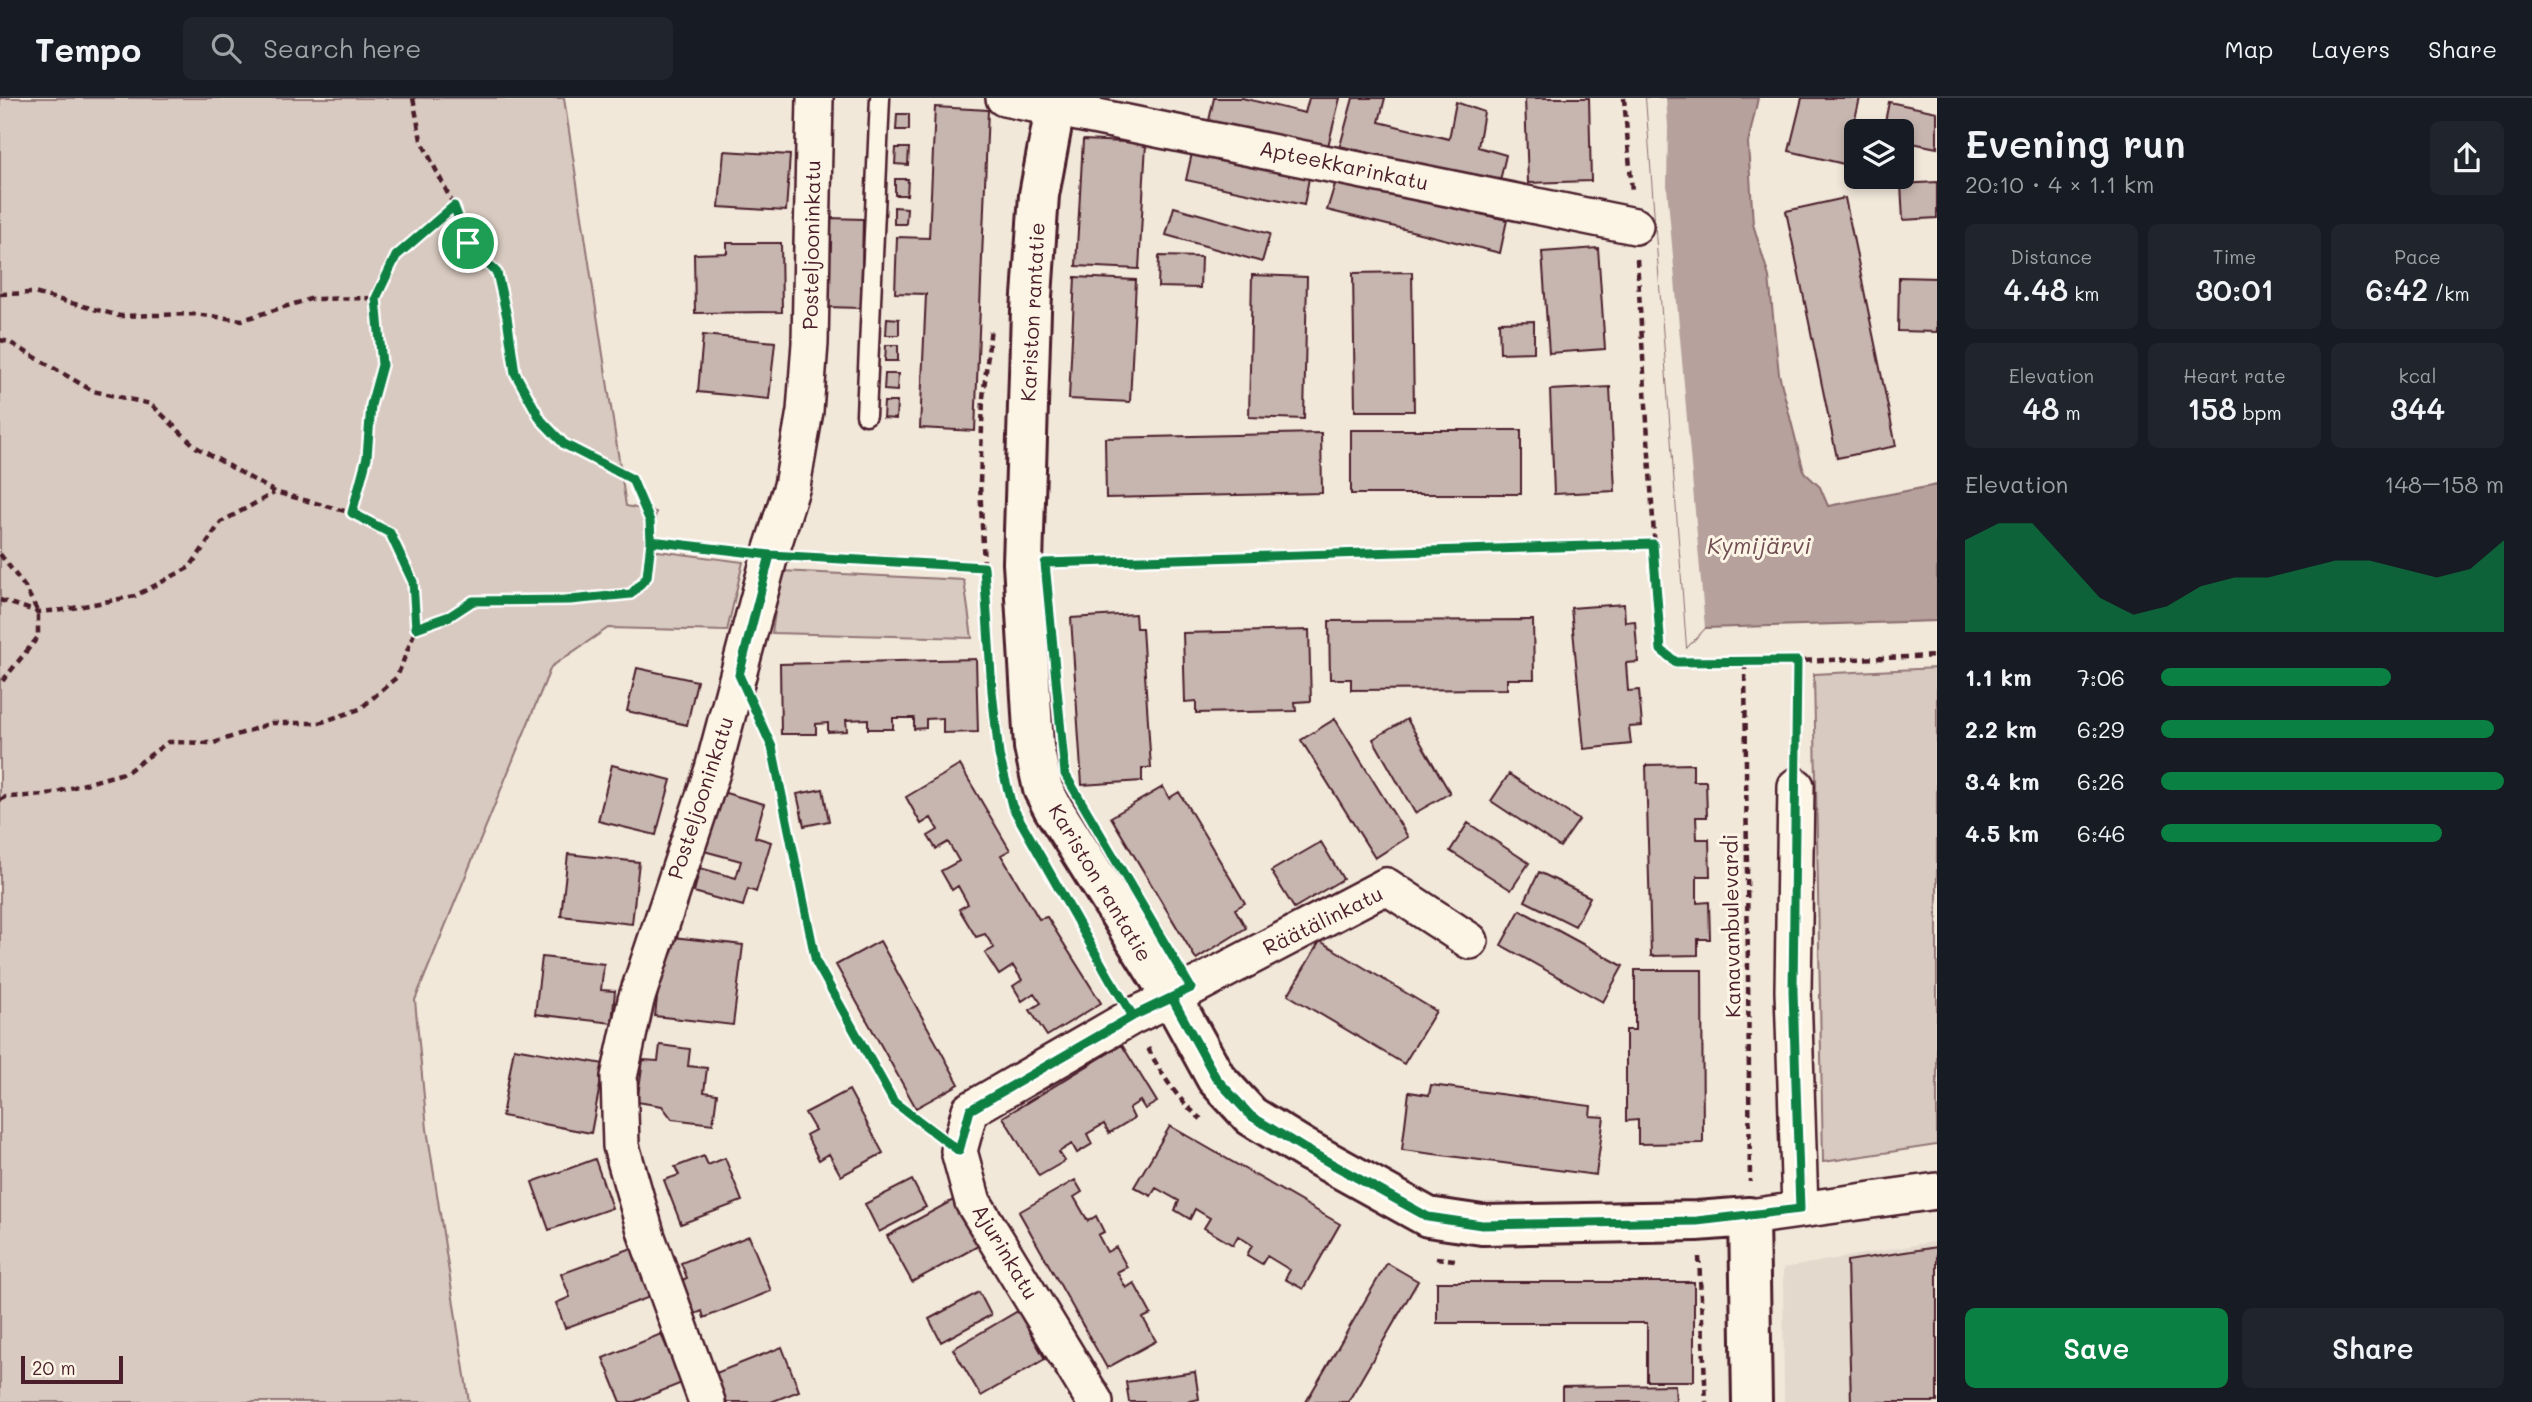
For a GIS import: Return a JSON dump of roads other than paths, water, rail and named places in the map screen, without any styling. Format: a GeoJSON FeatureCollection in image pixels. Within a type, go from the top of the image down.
{"type":"FeatureCollection","features":[{"type":"Feature","properties":{"kind":"street","name":"Posteljooninkatu"},"geometry":{"type":"LineString","coordinates":[[707,1402],[647,1237],[621,1146],[619,1077],[636,1000],[713,769],[770,555],[792,486],[805,411],[810,342],[815,98]]}},
{"type":"Feature","properties":{"kind":"street","name":"Apteekkarinkatu"},"geometry":{"type":"LineString","coordinates":[[1004,98],[1055,102],[1635,226]]}},
{"type":"Feature","properties":{"kind":"street","name":"Kariston rantatie"},"geometry":{"type":"LineString","coordinates":[[1055,102],[1040,195],[1031,311],[1023,563],[1034,747],[1043,789],[1172,998],[1216,1078],[1251,1116],[1428,1217],[1482,1225],[1697,1221],[1750,1203]]}},
{"type":"Feature","properties":{"kind":"street"},"geometry":{"type":"LineString","coordinates":[[1797,786],[1793,991],[1800,1209]]}},
{"type":"Feature","properties":{"kind":"street","name":"Räätälinkatu"},"geometry":{"type":"LineString","coordinates":[[1172,998],[1386,886],[1470,942]]}},
{"type":"Feature","properties":{"kind":"street","name":"Ajurinkatu"},"geometry":{"type":"LineString","coordinates":[[1095,1402],[974,1202],[959,1151],[970,1110],[1133,1016],[1172,998]]}},
{"type":"Feature","properties":{"kind":"street"},"geometry":{"type":"LineString","coordinates":[[1752,1402],[1750,1203],[1800,1209],[1937,1191]]}},
{"type":"Feature","properties":{"kind":"lane"},"geometry":{"type":"LineString","coordinates":[[866,415],[880,98]]}},
{"type":"Feature","properties":{"kind":"water","name":"Kymijärvi"},"geometry":{"type":"Polygon","coordinates":[[[1646,98],[1758,98],[1748,143],[1753,224],[1769,277],[1779,374],[1804,472],[1820,487],[1828,506],[1937,485],[1937,621],[1705,628],[1687,647],[1646,98]]]}}]}
